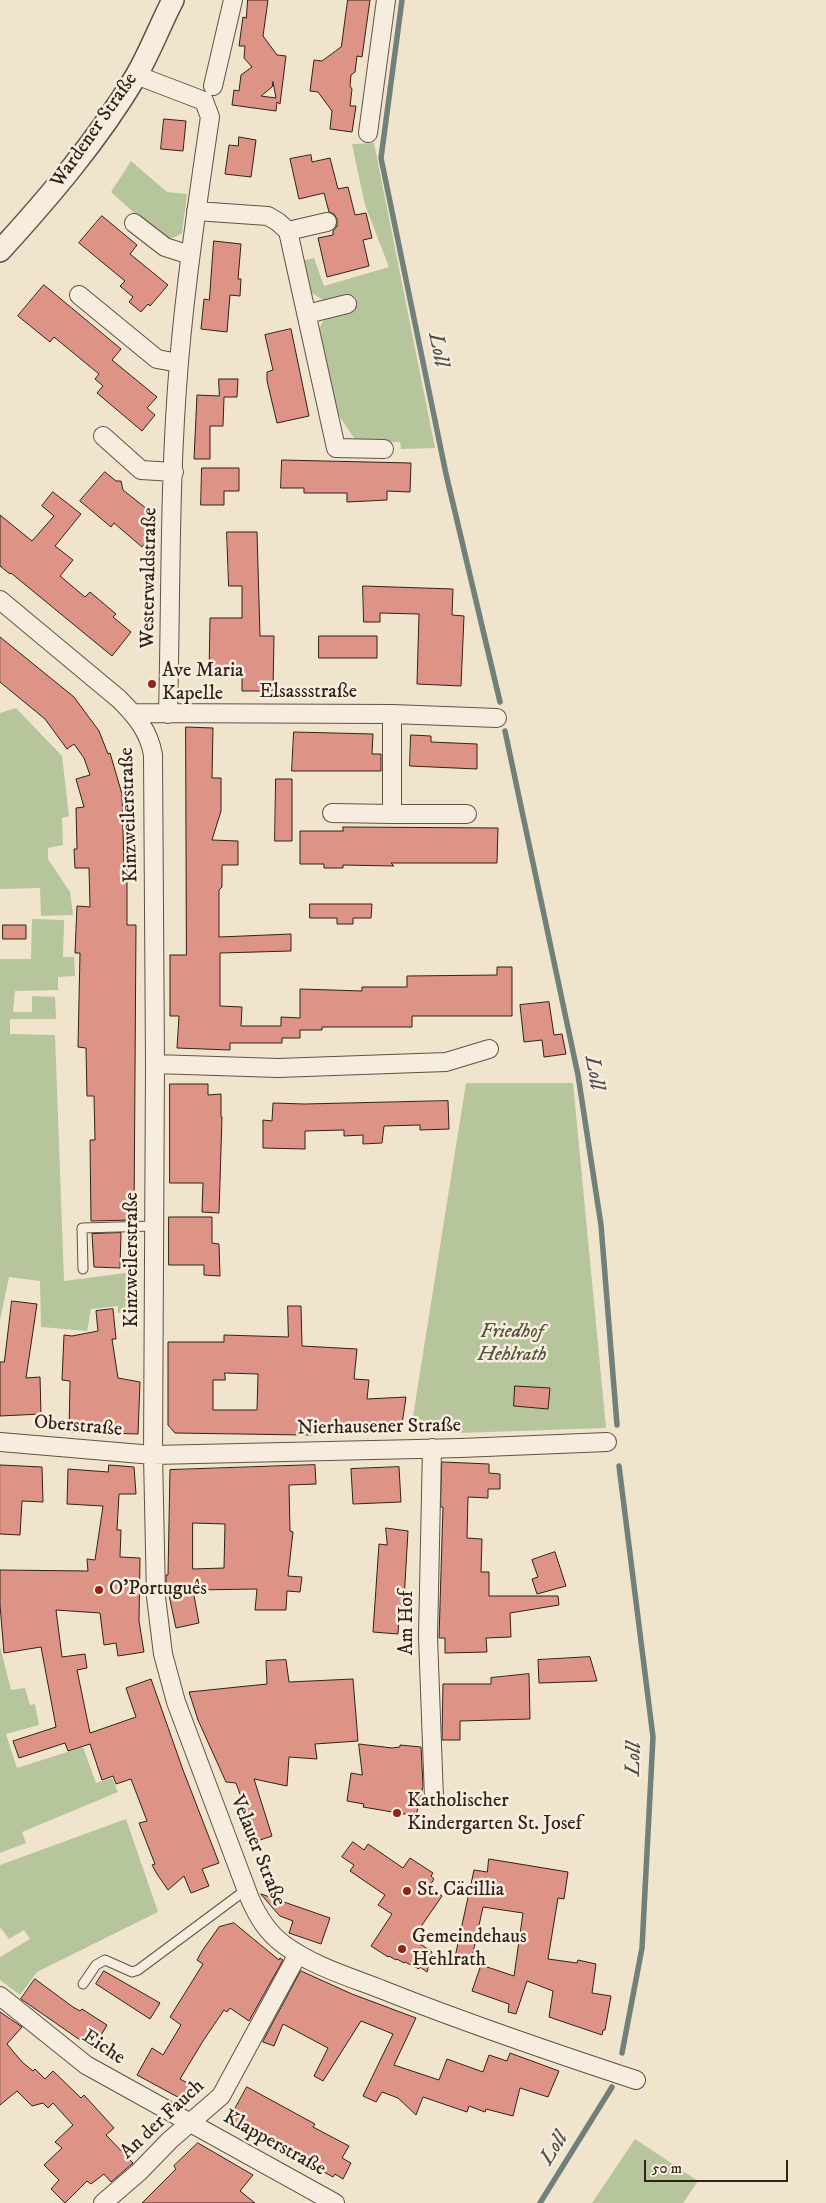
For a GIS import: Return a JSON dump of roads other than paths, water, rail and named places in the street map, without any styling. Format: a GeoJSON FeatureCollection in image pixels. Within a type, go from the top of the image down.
{"type":"FeatureCollection","features":[{"type":"Feature","properties":{"kind":"street","name":"Wardener Straße"},"geometry":{"type":"LineString","coordinates":[[0,251],[61,183],[136,75],[173,0]]}},
{"type":"Feature","properties":{"kind":"street"},"geometry":{"type":"LineString","coordinates":[[213,86],[233,0]]}},
{"type":"Feature","properties":{"kind":"street"},"geometry":{"type":"LineString","coordinates":[[368,133],[386,0]]}},
{"type":"Feature","properties":{"kind":"street","name":"Westerwaldstraße"},"geometry":{"type":"LineString","coordinates":[[136,75],[204,101],[210,117],[190,255],[179,363],[174,472],[168,714]]}},
{"type":"Feature","properties":{"kind":"street"},"geometry":{"type":"LineString","coordinates":[[196,211],[268,216],[288,231],[336,448],[384,449]]}},
{"type":"Feature","properties":{"kind":"street"},"geometry":{"type":"LineString","coordinates":[[288,231],[327,222]]}},
{"type":"Feature","properties":{"kind":"street"},"geometry":{"type":"LineString","coordinates":[[134,223],[165,248],[190,255]]}},
{"type":"Feature","properties":{"kind":"street"},"geometry":{"type":"LineString","coordinates":[[79,295],[157,359],[179,363]]}},
{"type":"Feature","properties":{"kind":"street"},"geometry":{"type":"LineString","coordinates":[[307,314],[347,304]]}},
{"type":"Feature","properties":{"kind":"street"},"geometry":{"type":"LineString","coordinates":[[103,436],[141,470],[174,472]]}},
{"type":"Feature","properties":{"kind":"street","name":"Kinzweilerstraße"},"geometry":{"type":"LineString","coordinates":[[0,600],[119,699],[134,713],[151,740],[155,1064],[153,1455]]}},
{"type":"Feature","properties":{"kind":"street","name":"Elsassstraße"},"geometry":{"type":"LineString","coordinates":[[134,713],[392,714],[497,718]]}},
{"type":"Feature","properties":{"kind":"street"},"geometry":{"type":"LineString","coordinates":[[392,714],[392,814]]}},
{"type":"Feature","properties":{"kind":"street"},"geometry":{"type":"LineString","coordinates":[[332,813],[467,814]]}},
{"type":"Feature","properties":{"kind":"street"},"geometry":{"type":"LineString","coordinates":[[155,1064],[278,1068],[446,1062],[489,1049]]}},
{"type":"Feature","properties":{"kind":"street","name":"Oberstraße"},"geometry":{"type":"LineString","coordinates":[[0,1442],[153,1455]]}},
{"type":"Feature","properties":{"kind":"street","name":"Nierhausener Straße"},"geometry":{"type":"LineString","coordinates":[[153,1455],[606,1442]]}},
{"type":"Feature","properties":{"kind":"street","name":"Am Hof"},"geometry":{"type":"LineString","coordinates":[[432,1448],[428,1637],[434,1798]]}},
{"type":"Feature","properties":{"kind":"street","name":"Velauer Straße"},"geometry":{"type":"LineString","coordinates":[[153,1455],[156,1597],[163,1654],[176,1702],[247,1889],[258,1915],[270,1932],[298,1954],[327,1968],[421,2005],[636,2080]]}},
{"type":"Feature","properties":{"kind":"street","name":"An der Fauch"},"geometry":{"type":"LineString","coordinates":[[102,2203],[139,2172],[170,2140],[221,2096],[298,1954]]}},
{"type":"Feature","properties":{"kind":"street","name":"Eiche"},"geometry":{"type":"LineString","coordinates":[[0,1996],[86,2065],[192,2123]]}},
{"type":"Feature","properties":{"kind":"street","name":"Klapperstraße"},"geometry":{"type":"LineString","coordinates":[[192,2123],[335,2203]]}},
{"type":"Feature","properties":{"kind":"lane"},"geometry":{"type":"LineString","coordinates":[[83,1268],[82,1228],[154,1226]]}},
{"type":"Feature","properties":{"kind":"lane"},"geometry":{"type":"LineString","coordinates":[[83,1984],[96,1965],[105,1960],[132,1972],[138,1970],[247,1889]]}},
{"type":"Feature","properties":{"kind":"waterway","name":"Loll"},"geometry":{"type":"LineString","coordinates":[[402,0],[381,158],[446,474],[500,702]]}},
{"type":"Feature","properties":{"kind":"waterway","name":"Loll"},"geometry":{"type":"LineString","coordinates":[[505,731],[578,1075],[601,1225],[617,1425]]}},
{"type":"Feature","properties":{"kind":"waterway","name":"Loll"},"geometry":{"type":"LineString","coordinates":[[619,1466],[653,1737],[642,1948],[622,2053]]}},
{"type":"Feature","properties":{"kind":"waterway","name":"Loll"},"geometry":{"type":"LineString","coordinates":[[540,2203],[612,2087]]}},
{"type":"Feature","properties":{"kind":"place","name":"Ave Maria Kapelle"},"geometry":{"type":"Point","coordinates":[152,684]}},
{"type":"Feature","properties":{"kind":"place","name":"O'Português"},"geometry":{"type":"Point","coordinates":[99,1590]}},
{"type":"Feature","properties":{"kind":"place","name":"Katholischer Kindergarten St. Josef"},"geometry":{"type":"Point","coordinates":[397,1813]}},
{"type":"Feature","properties":{"kind":"place","name":"St. Cäcillia"},"geometry":{"type":"Point","coordinates":[407,1891]}},
{"type":"Feature","properties":{"kind":"place","name":"Gemeindehaus Hehlrath"},"geometry":{"type":"Point","coordinates":[402,1949]}},
{"type":"Feature","properties":{"kind":"park label","name":"Friedhof Hehlrath"},"geometry":{"type":"Point","coordinates":[512,1344]}}]}
